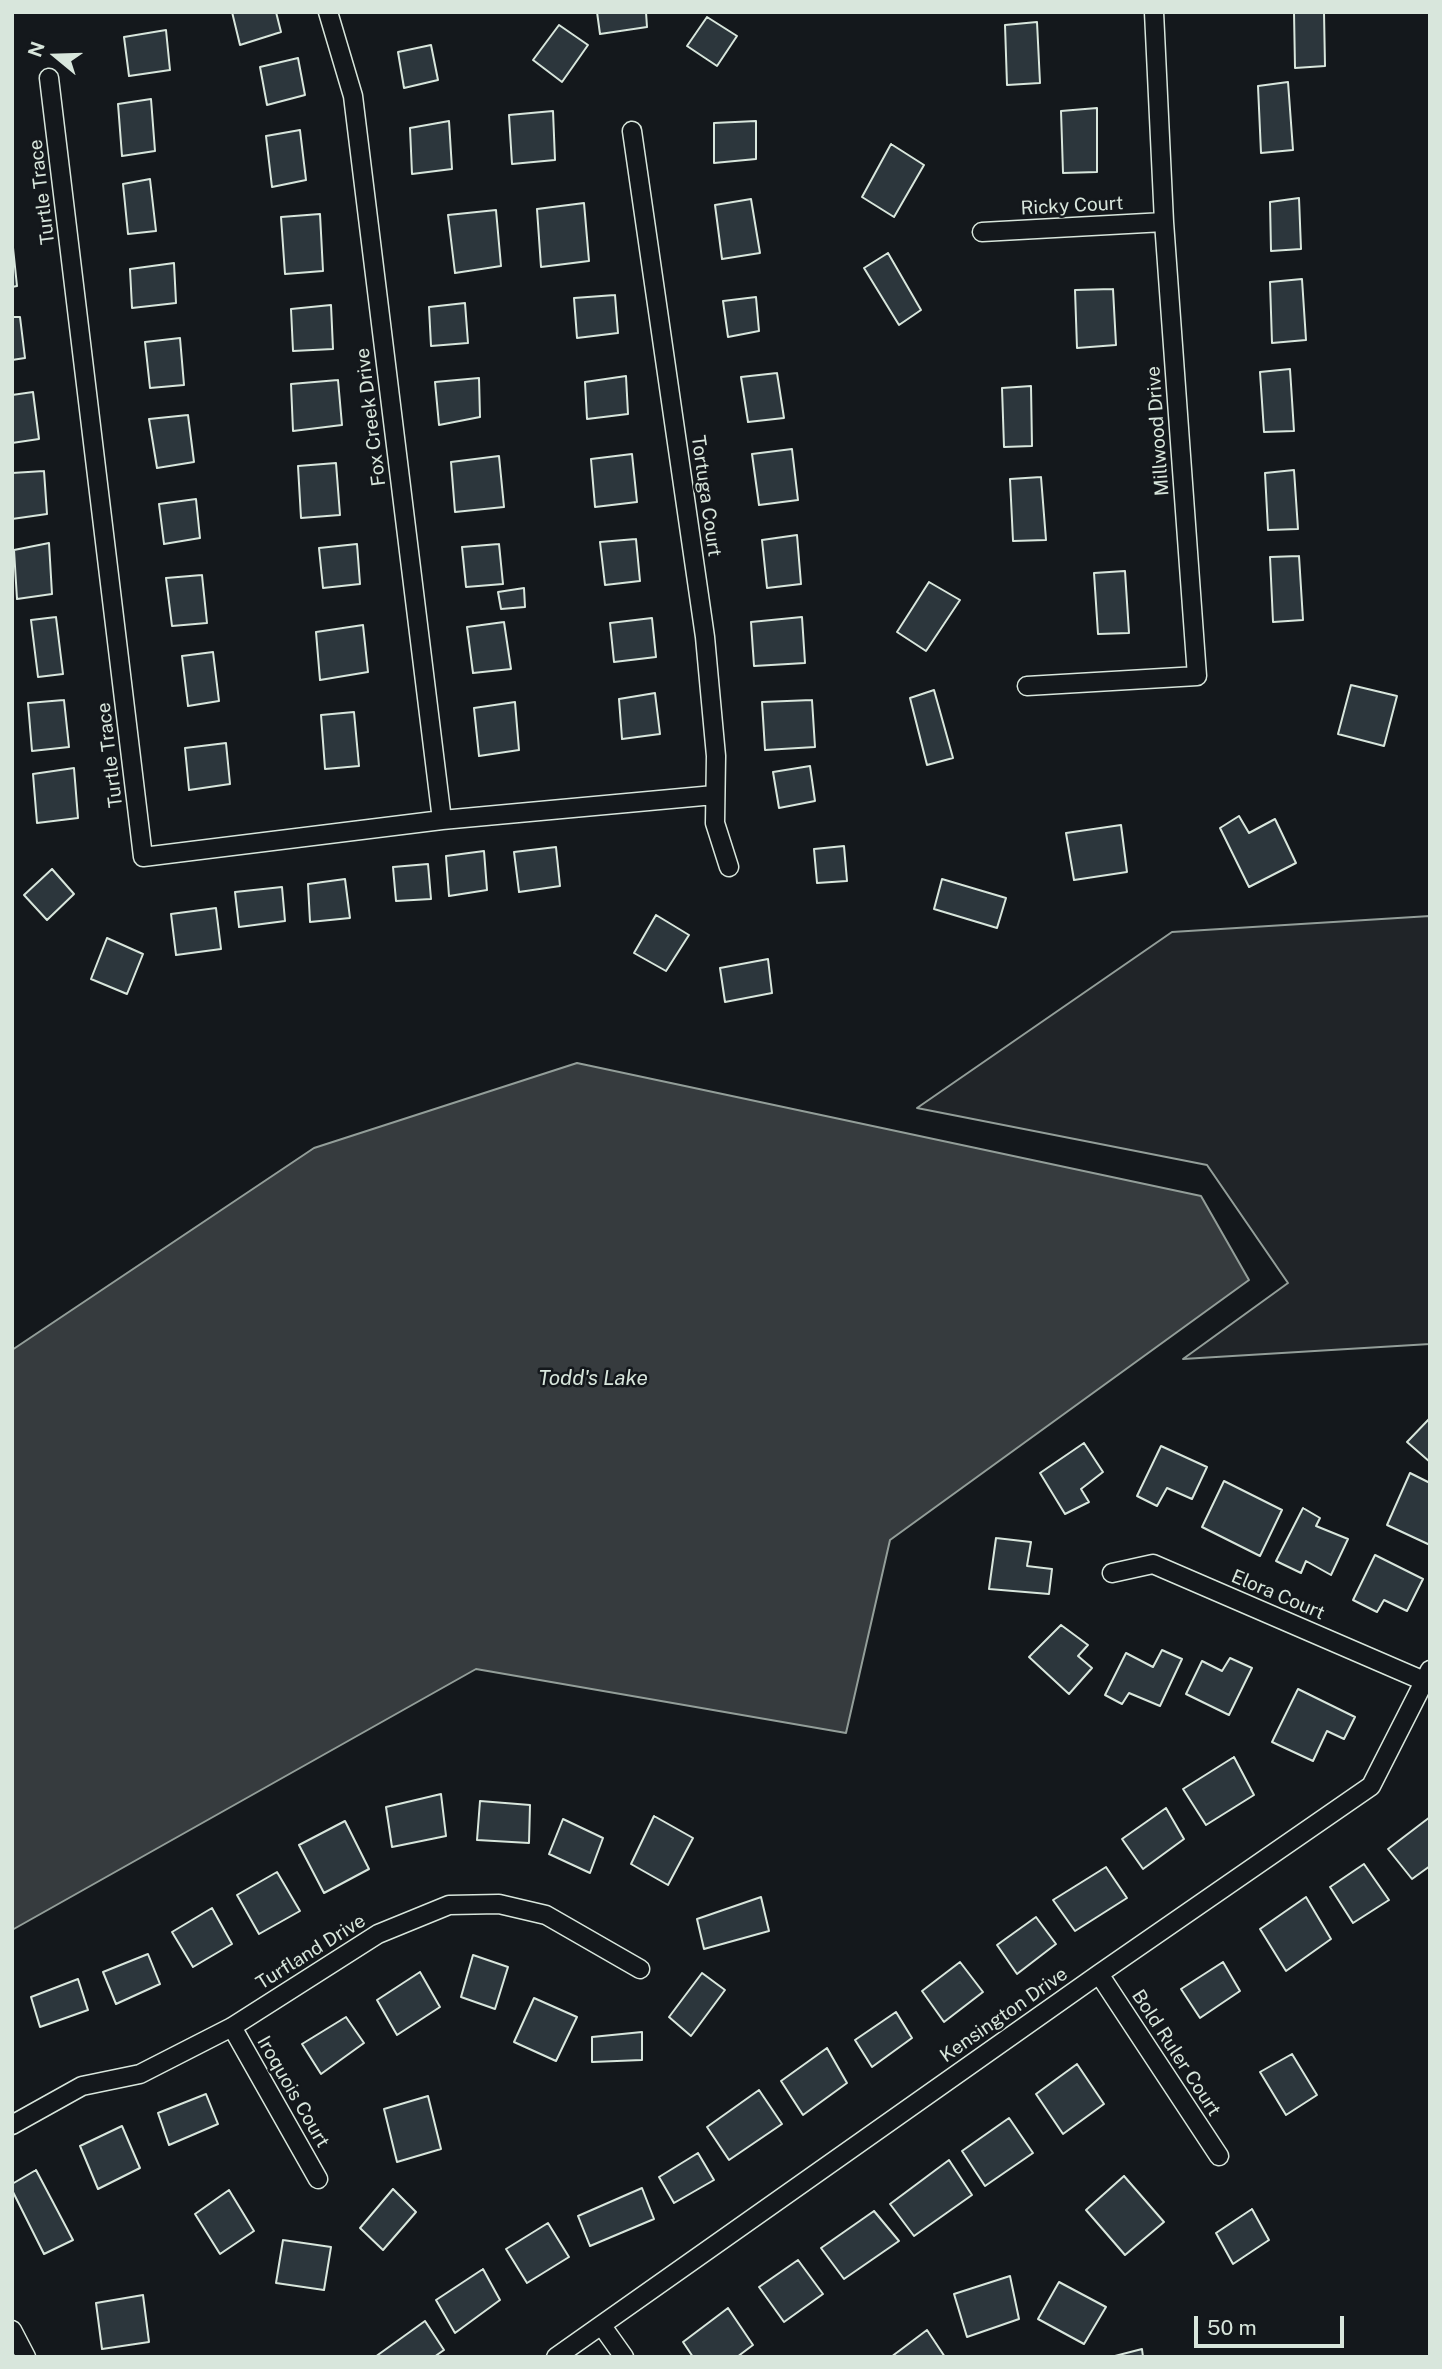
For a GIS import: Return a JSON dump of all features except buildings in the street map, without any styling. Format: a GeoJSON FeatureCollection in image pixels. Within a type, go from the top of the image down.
{"type":"FeatureCollection","features":[{"type":"Feature","properties":{"kind":"street","name":"Fox Creek Drive"},"geometry":{"type":"LineString","coordinates":[[328,12],[353,96],[442,820]]}},
{"type":"Feature","properties":{"kind":"street","name":"Millwood Drive"},"geometry":{"type":"LineString","coordinates":[[1027,686],[1197,676],[1164,222],[1154,12]]}},
{"type":"Feature","properties":{"kind":"street","name":"Turtle Trace"},"geometry":{"type":"LineString","coordinates":[[50,78],[144,857],[442,820],[714,795]]}},
{"type":"Feature","properties":{"kind":"street","name":"Tortuga Court"},"geometry":{"type":"LineString","coordinates":[[632,131],[705,638],[716,757],[715,823],[729,867]]}},
{"type":"Feature","properties":{"kind":"street","name":"Ricky Court"},"geometry":{"type":"LineString","coordinates":[[982,232],[1164,222]]}},
{"type":"Feature","properties":{"kind":"street","name":"Elora Court"},"geometry":{"type":"LineString","coordinates":[[1112,1573],[1153,1564],[1427,1675]]}},
{"type":"Feature","properties":{"kind":"street","name":"Kensington Drive"},"geometry":{"type":"LineString","coordinates":[[556,2357],[1098,1974],[1371,1786],[1427,1675]]}},
{"type":"Feature","properties":{"kind":"street","name":"Turfland Drive"},"geometry":{"type":"LineString","coordinates":[[12,2125],[82,2086],[140,2074],[232,2027],[378,1934],[449,1905],[499,1904],[546,1915],[640,1969]]}},
{"type":"Feature","properties":{"kind":"street","name":"Bold Ruler Court"},"geometry":{"type":"LineString","coordinates":[[1098,1974],[1219,2156]]}},
{"type":"Feature","properties":{"kind":"street","name":"Iroquois Court"},"geometry":{"type":"LineString","coordinates":[[232,2027],[318,2179]]}},
{"type":"Feature","properties":{"kind":"street"},"geometry":{"type":"LineString","coordinates":[[602,2326],[624,2357]]}},
{"type":"Feature","properties":{"kind":"street"},"geometry":{"type":"LineString","coordinates":[[12,2330],[26,2357]]}},
{"type":"Feature","properties":{"kind":"shaded area"},"geometry":{"type":"Polygon","coordinates":[[[1430,916],[1430,1344],[1183,1359],[1288,1283],[1207,1165],[917,1108],[1172,932],[1430,916]]]}},
{"type":"Feature","properties":{"kind":"water","name":"Todd's Lake"},"geometry":{"type":"Polygon","coordinates":[[[577,1063],[1201,1196],[1249,1280],[890,1540],[846,1733],[476,1669],[12,1930],[12,1350],[314,1148],[577,1063]]]}}]}
